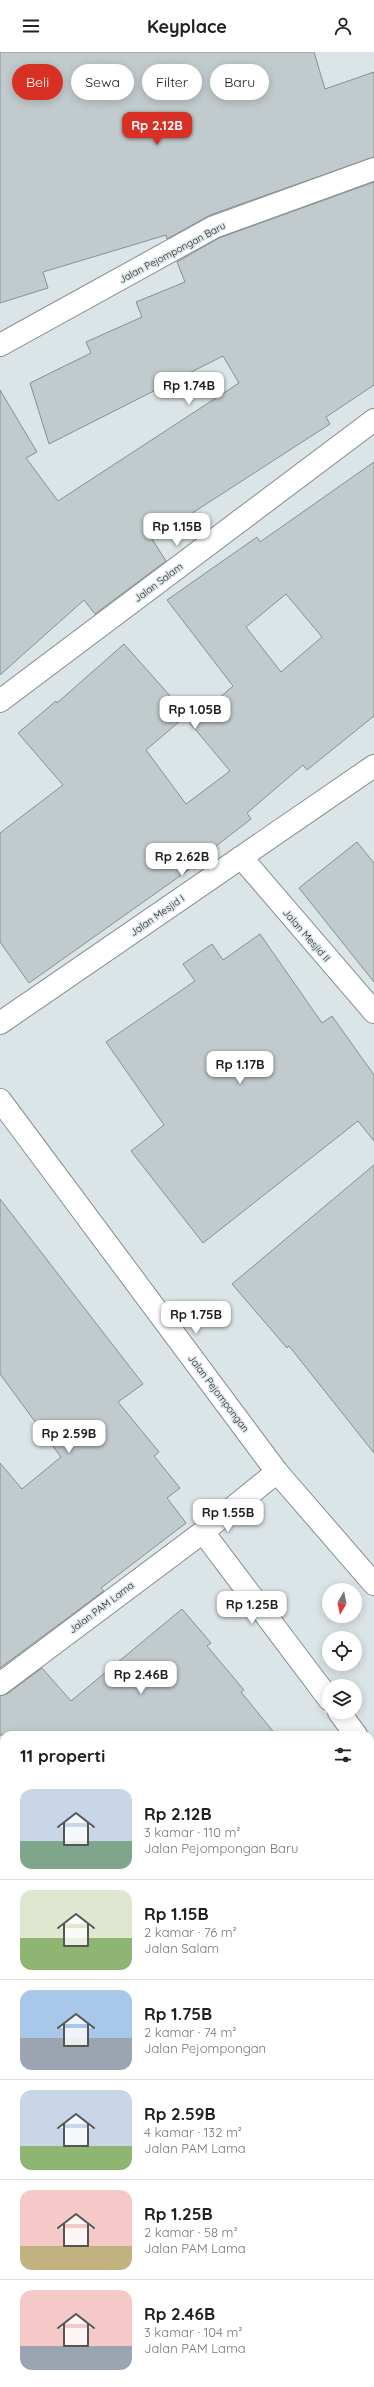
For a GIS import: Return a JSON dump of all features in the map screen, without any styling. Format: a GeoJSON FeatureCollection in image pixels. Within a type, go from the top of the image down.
{"type":"FeatureCollection","features":[{"type":"Feature","properties":{"kind":"street","name":"Jalan Pejompongan Baru"},"geometry":{"type":"LineString","coordinates":[[0,345],[214,228],[374,169]]}},
{"type":"Feature","properties":{"kind":"street","name":"Jalan Salam"},"geometry":{"type":"LineString","coordinates":[[0,701],[374,420]]}},
{"type":"Feature","properties":{"kind":"street","name":"Jalan Mesjid I"},"geometry":{"type":"LineString","coordinates":[[0,1023],[374,766]]}},
{"type":"Feature","properties":{"kind":"street","name":"Jalan Mesjid II"},"geometry":{"type":"LineString","coordinates":[[241,857],[374,1012]]}},
{"type":"Feature","properties":{"kind":"street","name":"Jalan Pejompongan"},"geometry":{"type":"LineString","coordinates":[[0,1100],[277,1472],[374,1584]]}},
{"type":"Feature","properties":{"kind":"street","name":"Jalan PAM Lama"},"geometry":{"type":"LineString","coordinates":[[0,1684],[203,1532],[277,1472]]}},
{"type":"Feature","properties":{"kind":"street"},"geometry":{"type":"LineString","coordinates":[[203,1532],[322,1690]]}},
{"type":"Feature","properties":{"kind":"street"},"geometry":{"type":"LineString","coordinates":[[344,1719],[353,1731]]}},
{"type":"Feature","properties":{"kind":"building"},"geometry":{"type":"Polygon","coordinates":[[[0,52],[314,52],[325,89],[374,72],[374,157],[210,215],[167,239],[166,235],[43,272],[48,288],[0,303],[0,52]]]}},
{"type":"Feature","properties":{"kind":"building"},"geometry":{"type":"Polygon","coordinates":[[[374,182],[374,385],[326,417],[330,424],[152,539],[166,561],[95,614],[84,600],[0,675],[0,390],[37,452],[26,458],[58,501],[239,383],[223,356],[49,444],[30,383],[91,353],[86,342],[142,317],[136,302],[185,282],[177,262],[219,238],[374,182]]]}},
{"type":"Feature","properties":{"kind":"building"},"geometry":{"type":"Polygon","coordinates":[[[374,462],[374,716],[307,770],[303,765],[247,813],[251,819],[216,846],[218,849],[29,983],[0,942],[0,833],[63,785],[18,733],[56,701],[57,703],[124,644],[187,715],[146,750],[186,804],[230,771],[190,723],[233,686],[167,600],[257,537],[260,542],[374,462]],[[286,594],[246,627],[281,672],[322,637],[286,594]]]}},
{"type":"Feature","properties":{"kind":"building"},"geometry":{"type":"Polygon","coordinates":[[[357,842],[374,863],[374,982],[299,888],[357,842]]]}},
{"type":"Feature","properties":{"kind":"building"},"geometry":{"type":"Polygon","coordinates":[[[260,934],[322,1023],[332,1016],[374,1075],[374,1141],[358,1121],[203,1243],[131,1151],[164,1125],[106,1042],[195,981],[183,964],[212,944],[223,960],[260,934]]]}},
{"type":"Feature","properties":{"kind":"building"},"geometry":{"type":"Polygon","coordinates":[[[374,1165],[374,1453],[289,1346],[287,1348],[232,1284],[374,1165]]]}},
{"type":"Feature","properties":{"kind":"building"},"geometry":{"type":"Polygon","coordinates":[[[0,1199],[143,1384],[118,1402],[159,1452],[154,1456],[180,1488],[167,1498],[186,1523],[101,1588],[104,1591],[0,1668],[0,1463],[22,1489],[61,1457],[0,1374],[0,1199]]]}},
{"type":"Feature","properties":{"kind":"building"},"geometry":{"type":"Polygon","coordinates":[[[182,1609],[211,1643],[207,1646],[244,1690],[241,1692],[273,1731],[0,1731],[0,1696],[7,1694],[42,1668],[71,1701],[182,1609]]]}}]}
